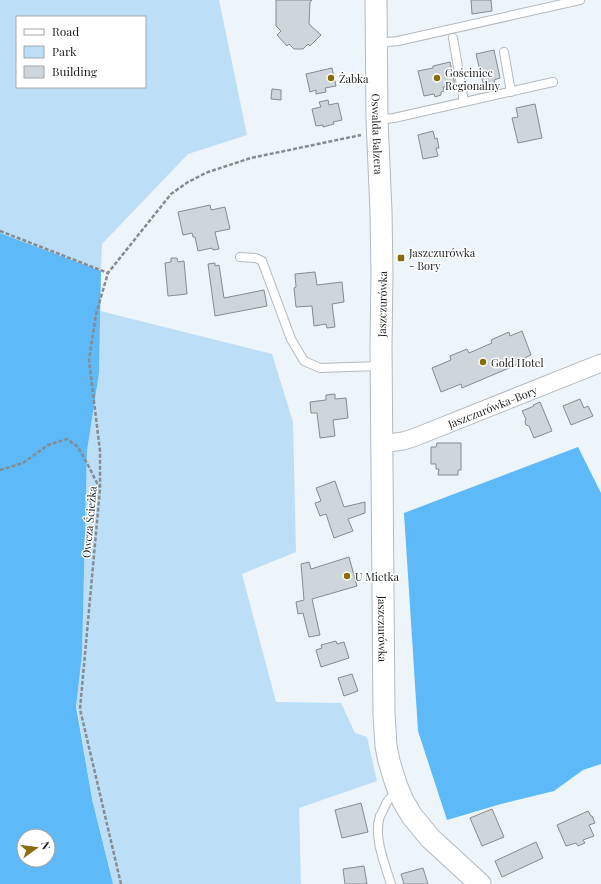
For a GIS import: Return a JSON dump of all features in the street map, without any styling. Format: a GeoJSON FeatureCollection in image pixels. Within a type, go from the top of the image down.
{"type":"FeatureCollection","features":[{"type":"Feature","properties":{"kind":"street","name":"Oswalda Balzera"},"geometry":{"type":"LineString","coordinates":[[376,0],[377,126],[382,244]]}},
{"type":"Feature","properties":{"kind":"street","name":"Jaszczurówka"},"geometry":{"type":"LineString","coordinates":[[382,244],[381,366],[386,746],[394,777],[400,793],[412,816],[427,834],[480,884]]}},
{"type":"Feature","properties":{"kind":"street","name":"Jaszczurówka-Bory"},"geometry":{"type":"LineString","coordinates":[[382,444],[395,443],[413,438],[601,363]]}},
{"type":"Feature","properties":{"kind":"lane"},"geometry":{"type":"LineString","coordinates":[[376,43],[398,41],[580,0]]}},
{"type":"Feature","properties":{"kind":"lane"},"geometry":{"type":"LineString","coordinates":[[453,38],[464,102]]}},
{"type":"Feature","properties":{"kind":"lane"},"geometry":{"type":"LineString","coordinates":[[504,52],[511,92]]}},
{"type":"Feature","properties":{"kind":"lane"},"geometry":{"type":"LineString","coordinates":[[377,126],[394,118],[553,82]]}},
{"type":"Feature","properties":{"kind":"lane"},"geometry":{"type":"LineString","coordinates":[[240,257],[256,258],[262,261],[291,339],[304,361],[320,368],[381,366]]}},
{"type":"Feature","properties":{"kind":"lane"},"geometry":{"type":"LineString","coordinates":[[391,884],[380,850],[378,833],[380,817],[388,799],[400,793]]}},
{"type":"Feature","properties":{"kind":"path"},"geometry":{"type":"LineString","coordinates":[[0,231],[108,274],[170,194],[188,182],[208,172],[251,158],[365,134],[377,126]]}},
{"type":"Feature","properties":{"kind":"path","name":"Owcza Ścieżka"},"geometry":{"type":"LineString","coordinates":[[108,274],[96,314],[89,360],[100,451],[100,489],[80,708],[121,884]]}},
{"type":"Feature","properties":{"kind":"path"},"geometry":{"type":"LineString","coordinates":[[0,470],[23,463],[48,444],[66,439],[78,447],[100,489]]}},
{"type":"Feature","properties":{"kind":"green space"},"geometry":{"type":"Polygon","coordinates":[[[0,0],[219,0],[247,135],[188,154],[102,244],[101,271],[0,233],[0,0]]]}},
{"type":"Feature","properties":{"kind":"green space"},"geometry":{"type":"Polygon","coordinates":[[[100,311],[272,354],[293,422],[296,552],[242,574],[276,702],[341,703],[355,733],[367,737],[377,781],[299,808],[301,884],[113,884],[92,799],[77,707],[0,654],[82,654],[87,451],[99,373],[100,311]]]}},
{"type":"Feature","properties":{"kind":"shaded area"},"geometry":{"type":"Polygon","coordinates":[[[0,233],[101,271],[99,373],[87,451],[82,654],[76,706],[92,799],[113,884],[0,884],[0,233]]]}},
{"type":"Feature","properties":{"kind":"shaded area"},"geometry":{"type":"Polygon","coordinates":[[[578,447],[601,493],[601,764],[583,770],[554,791],[501,804],[447,820],[418,731],[404,513],[578,447]]]}},
{"type":"Feature","properties":{"kind":"building"},"geometry":{"type":"Polygon","coordinates":[[[276,0],[312,0],[310,2],[309,24],[321,35],[310,46],[308,44],[303,49],[294,49],[289,44],[287,46],[277,35],[281,31],[276,26],[276,0]]]}},
{"type":"Feature","properties":{"kind":"building"},"geometry":{"type":"Polygon","coordinates":[[[471,0],[491,0],[492,11],[472,14],[471,0]]]}},
{"type":"Feature","properties":{"kind":"building"},"geometry":{"type":"Polygon","coordinates":[[[494,50],[500,78],[494,80],[495,83],[489,85],[488,81],[483,83],[476,54],[494,50]]]}},
{"type":"Feature","properties":{"kind":"building","name":"Gościniec Regionalny"},"geometry":{"type":"Polygon","coordinates":[[[450,62],[455,84],[443,87],[444,91],[441,92],[441,95],[435,97],[434,94],[424,96],[418,71],[450,62]]]}},
{"type":"Feature","properties":{"kind":"building"},"geometry":{"type":"Polygon","coordinates":[[[332,68],[336,86],[325,88],[326,92],[316,94],[316,90],[310,92],[306,74],[332,68]]]}},
{"type":"Feature","properties":{"kind":"building"},"geometry":{"type":"Polygon","coordinates":[[[272,89],[281,90],[281,100],[271,99],[272,89]]]}},
{"type":"Feature","properties":{"kind":"building"},"geometry":{"type":"Polygon","coordinates":[[[328,100],[329,105],[338,103],[342,120],[333,122],[334,124],[323,127],[323,125],[316,126],[312,109],[321,107],[319,102],[328,100]]]}},
{"type":"Feature","properties":{"kind":"building"},"geometry":{"type":"Polygon","coordinates":[[[535,104],[542,138],[518,143],[512,118],[518,117],[516,108],[535,104]]]}},
{"type":"Feature","properties":{"kind":"building"},"geometry":{"type":"Polygon","coordinates":[[[433,131],[435,139],[437,138],[439,148],[436,148],[438,156],[423,159],[418,135],[433,131]]]}},
{"type":"Feature","properties":{"kind":"building"},"geometry":{"type":"Polygon","coordinates":[[[210,205],[211,210],[225,207],[230,229],[215,232],[219,249],[213,250],[212,248],[198,251],[195,237],[193,237],[192,233],[183,235],[178,212],[210,205]]]}},
{"type":"Feature","properties":{"kind":"building"},"geometry":{"type":"Polygon","coordinates":[[[171,258],[177,258],[178,262],[184,261],[187,294],[168,296],[165,263],[171,262],[171,258]]]}},
{"type":"Feature","properties":{"kind":"building"},"geometry":{"type":"Polygon","coordinates":[[[215,263],[215,266],[219,265],[224,298],[264,290],[267,306],[215,316],[208,264],[215,263]]]}},
{"type":"Feature","properties":{"kind":"building"},"geometry":{"type":"Polygon","coordinates":[[[315,272],[317,285],[342,282],[344,302],[332,304],[335,327],[327,328],[326,324],[314,326],[312,306],[296,307],[294,288],[296,287],[295,274],[315,272]]]}},
{"type":"Feature","properties":{"kind":"building","name":"Gold Hotel"},"geometry":{"type":"Polygon","coordinates":[[[522,331],[531,355],[520,360],[521,363],[462,388],[461,384],[441,392],[432,368],[451,360],[450,356],[467,349],[469,353],[492,343],[491,340],[509,332],[510,336],[522,331]]]}},
{"type":"Feature","properties":{"kind":"building"},"geometry":{"type":"Polygon","coordinates":[[[335,394],[335,399],[346,398],[348,418],[333,420],[335,436],[320,438],[317,413],[311,413],[310,402],[326,400],[326,395],[335,394]]]}},
{"type":"Feature","properties":{"kind":"building"},"geometry":{"type":"Polygon","coordinates":[[[580,399],[584,408],[588,406],[593,416],[571,425],[563,406],[580,399]]]}},
{"type":"Feature","properties":{"kind":"building"},"geometry":{"type":"Polygon","coordinates":[[[540,402],[552,431],[534,438],[529,426],[526,425],[526,419],[522,411],[540,402]]]}},
{"type":"Feature","properties":{"kind":"building"},"geometry":{"type":"Polygon","coordinates":[[[437,443],[461,443],[461,470],[458,470],[458,475],[438,475],[439,469],[436,469],[436,464],[431,464],[431,447],[436,447],[437,443]]]}},
{"type":"Feature","properties":{"kind":"building"},"geometry":{"type":"Polygon","coordinates":[[[335,481],[344,507],[365,502],[365,513],[348,519],[353,531],[334,538],[326,514],[320,516],[315,503],[321,501],[316,488],[335,481]]]}},
{"type":"Feature","properties":{"kind":"building"},"geometry":{"type":"Polygon","coordinates":[[[349,557],[357,586],[312,599],[320,635],[309,637],[303,613],[298,614],[296,602],[304,600],[301,564],[309,562],[311,569],[349,557]]]}},
{"type":"Feature","properties":{"kind":"building"},"geometry":{"type":"Polygon","coordinates":[[[336,641],[337,644],[344,642],[349,658],[321,667],[316,650],[322,648],[321,645],[336,641]]]}},
{"type":"Feature","properties":{"kind":"building"},"geometry":{"type":"Polygon","coordinates":[[[352,674],[358,691],[344,696],[338,678],[352,674]]]}},
{"type":"Feature","properties":{"kind":"building"},"geometry":{"type":"Polygon","coordinates":[[[361,803],[368,832],[342,838],[335,810],[361,803]]]}},
{"type":"Feature","properties":{"kind":"building"},"geometry":{"type":"Polygon","coordinates":[[[492,809],[504,837],[482,846],[470,818],[492,809]]]}},
{"type":"Feature","properties":{"kind":"building"},"geometry":{"type":"Polygon","coordinates":[[[588,811],[595,823],[589,825],[594,836],[583,840],[585,843],[578,846],[576,843],[566,846],[557,825],[588,811]]]}},
{"type":"Feature","properties":{"kind":"building"},"geometry":{"type":"Polygon","coordinates":[[[536,842],[543,858],[502,877],[495,861],[536,842]]]}},
{"type":"Feature","properties":{"kind":"building"},"geometry":{"type":"Polygon","coordinates":[[[364,866],[367,884],[345,884],[343,869],[364,866]]]}},
{"type":"Feature","properties":{"kind":"building"},"geometry":{"type":"Polygon","coordinates":[[[423,868],[428,884],[404,884],[401,874],[423,868]]]}},
{"type":"Feature","properties":{"kind":"place","name":"Żabka"},"geometry":{"type":"Point","coordinates":[331,78]}},
{"type":"Feature","properties":{"kind":"place","name":"Gościniec Regionalny"},"geometry":{"type":"Point","coordinates":[437,78]}},
{"type":"Feature","properties":{"kind":"place","name":"Jaszczurówka - Bory"},"geometry":{"type":"Point","coordinates":[401,258]}},
{"type":"Feature","properties":{"kind":"place","name":"Gold Hotel"},"geometry":{"type":"Point","coordinates":[483,362]}},
{"type":"Feature","properties":{"kind":"place","name":"U Mietka"},"geometry":{"type":"Point","coordinates":[347,576]}}]}
